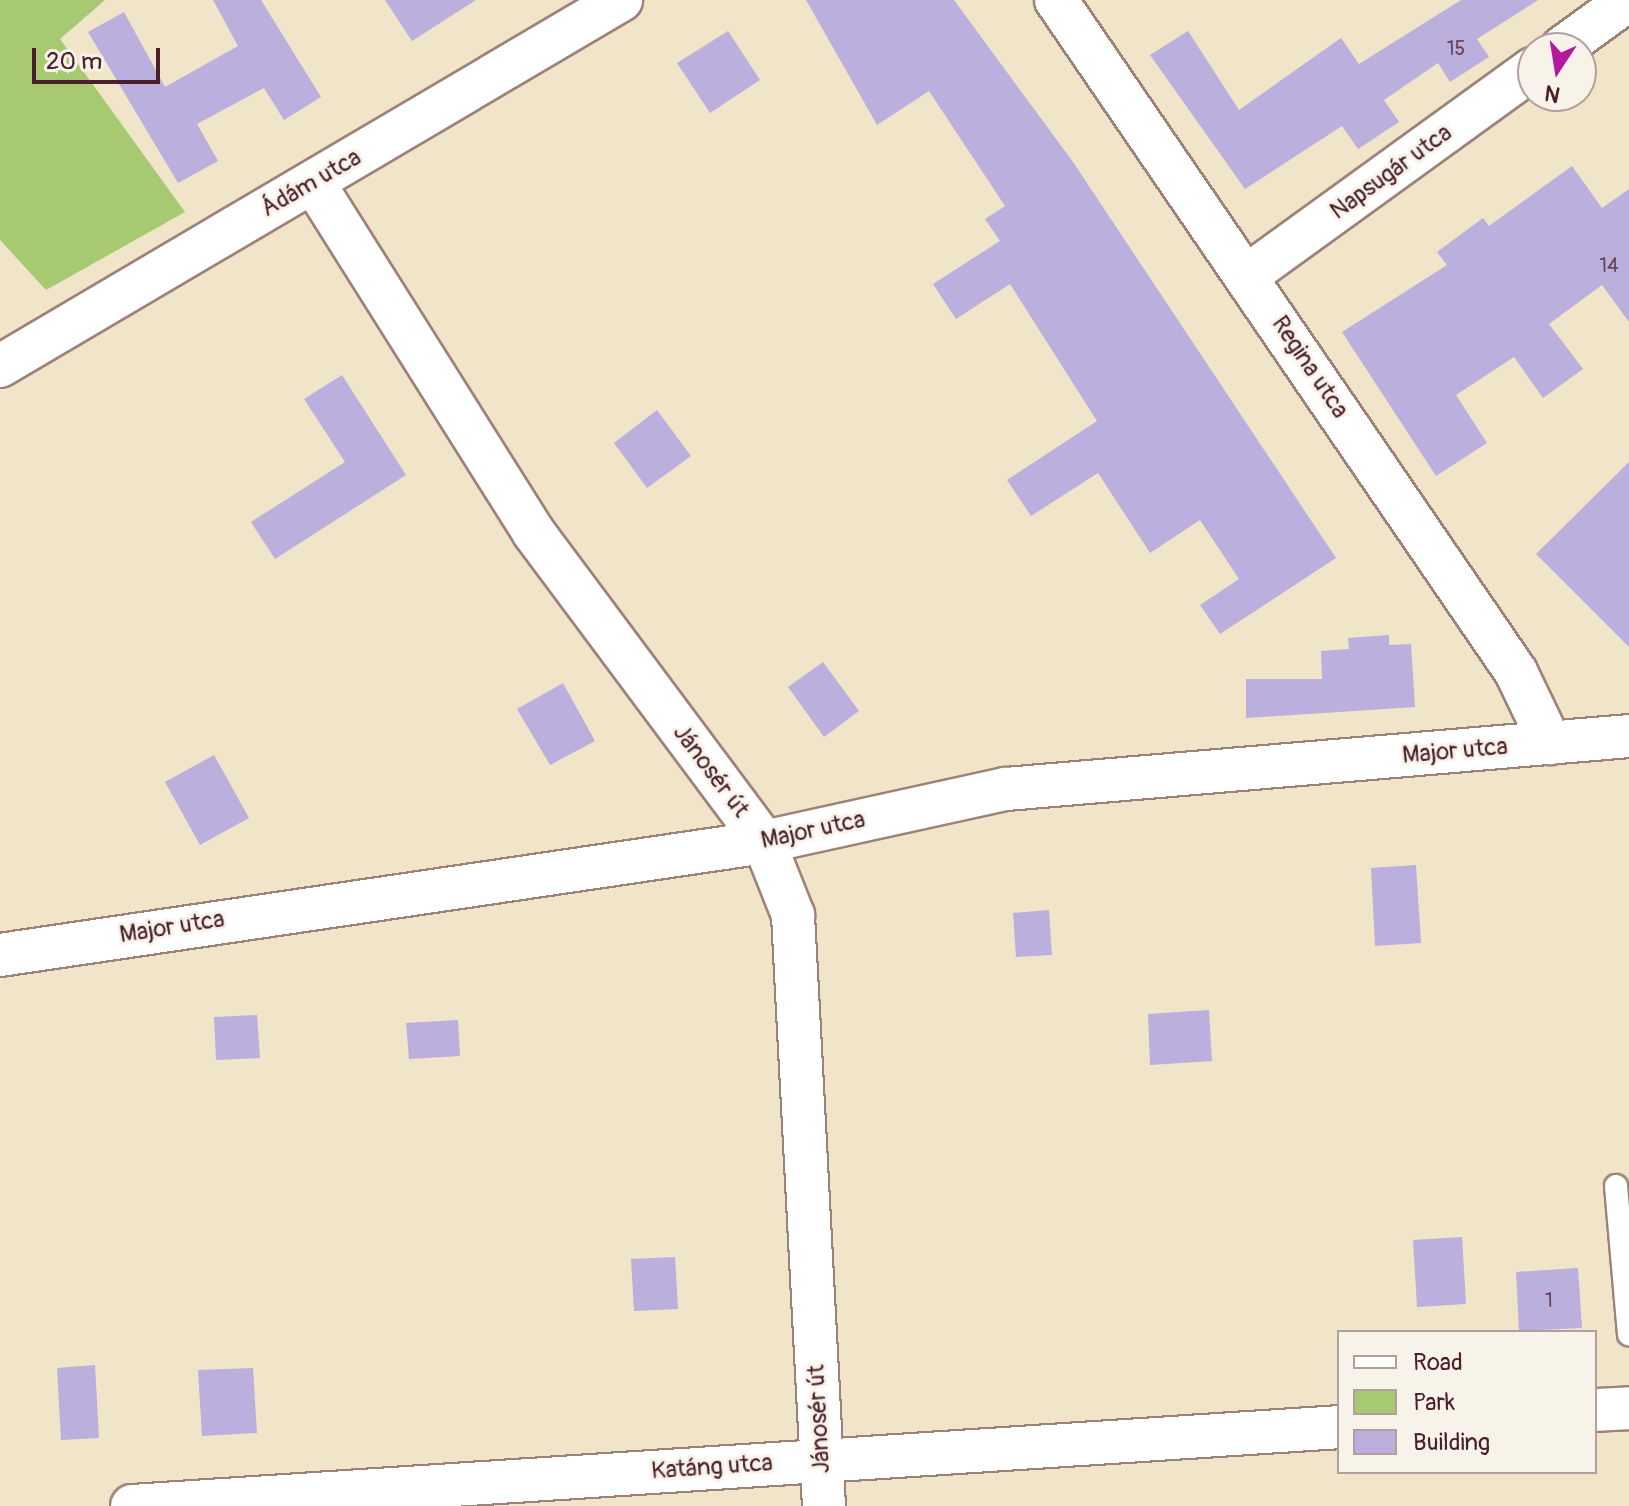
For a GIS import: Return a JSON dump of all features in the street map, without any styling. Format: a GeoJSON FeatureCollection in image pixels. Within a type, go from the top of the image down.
{"type":"FeatureCollection","features":[{"type":"Feature","properties":{"kind":"street","name":"Ádám utca"},"geometry":{"type":"LineString","coordinates":[[0,366],[621,0]]}},
{"type":"Feature","properties":{"kind":"street","name":"Regina utca"},"geometry":{"type":"LineString","coordinates":[[1056,0],[1248,275],[1516,672],[1550,743]]}},
{"type":"Feature","properties":{"kind":"street"},"geometry":{"type":"LineString","coordinates":[[1584,32],[1628,0]]}},
{"type":"Feature","properties":{"kind":"street","name":"Napsugár utca"},"geometry":{"type":"LineString","coordinates":[[1248,275],[1517,81]]}},
{"type":"Feature","properties":{"kind":"street","name":"Jánosér út"},"geometry":{"type":"LineString","coordinates":[[313,182],[534,533],[764,842],[793,915],[824,1506]]}},
{"type":"Feature","properties":{"kind":"street","name":"Major utca"},"geometry":{"type":"LineString","coordinates":[[0,955],[764,842],[1006,789],[1629,736]]}},
{"type":"Feature","properties":{"kind":"street"},"geometry":{"type":"LineString","coordinates":[[1597,1410],[1629,1408]]}},
{"type":"Feature","properties":{"kind":"street","name":"Katáng utca"},"geometry":{"type":"LineString","coordinates":[[132,1506],[1337,1427]]}},
{"type":"Feature","properties":{"kind":"lane"},"geometry":{"type":"LineString","coordinates":[[1616,1186],[1629,1334]]}},
{"type":"Feature","properties":{"kind":"green space"},"geometry":{"type":"Polygon","coordinates":[[[0,0],[105,0],[60,39],[185,212],[46,290],[0,240],[0,0]]]}},
{"type":"Feature","properties":{"kind":"building"},"geometry":{"type":"Polygon","coordinates":[[[213,0],[261,0],[321,97],[284,120],[264,88],[197,124],[218,161],[178,183],[88,32],[124,12],[165,87],[238,46],[213,0]]]}},
{"type":"Feature","properties":{"kind":"building"},"geometry":{"type":"Polygon","coordinates":[[[385,0],[476,0],[412,41],[385,0]]]}},
{"type":"Feature","properties":{"kind":"building"},"geometry":{"type":"Polygon","coordinates":[[[806,0],[954,0],[1073,162],[1336,558],[1220,634],[1200,605],[1239,579],[1200,520],[1150,553],[1098,473],[1031,516],[1007,480],[1097,421],[1010,284],[956,319],[933,284],[1000,241],[985,219],[1005,206],[929,91],[877,125],[806,0]]]}},
{"type":"Feature","properties":{"kind":"building"},"geometry":{"type":"Polygon","coordinates":[[[1461,0],[1538,0],[1477,39],[1489,57],[1450,82],[1438,63],[1384,100],[1399,122],[1358,149],[1342,126],[1245,189],[1150,55],[1188,31],[1239,110],[1341,38],[1359,64],[1461,0]]]}},
{"type":"Feature","properties":{"kind":"building"},"geometry":{"type":"Polygon","coordinates":[[[728,31],[760,80],[710,113],[677,63],[728,31]]]}},
{"type":"Feature","properties":{"kind":"building"},"geometry":{"type":"Polygon","coordinates":[[[1572,166],[1602,208],[1629,189],[1629,322],[1602,285],[1549,324],[1583,369],[1543,398],[1514,357],[1456,395],[1487,443],[1436,476],[1342,332],[1447,265],[1437,252],[1483,218],[1489,226],[1572,166]]]}},
{"type":"Feature","properties":{"kind":"building"},"geometry":{"type":"Polygon","coordinates":[[[342,375],[406,475],[275,559],[251,522],[345,462],[304,399],[342,375]]]}},
{"type":"Feature","properties":{"kind":"building"},"geometry":{"type":"Polygon","coordinates":[[[657,410],[691,456],[647,488],[614,443],[657,410]]]}},
{"type":"Feature","properties":{"kind":"building"},"geometry":{"type":"Polygon","coordinates":[[[1629,462],[1629,647],[1536,554],[1629,462]]]}},
{"type":"Feature","properties":{"kind":"building"},"geometry":{"type":"Polygon","coordinates":[[[1389,635],[1389,645],[1411,644],[1415,707],[1246,718],[1246,679],[1322,679],[1321,651],[1349,649],[1348,638],[1389,635]]]}},
{"type":"Feature","properties":{"kind":"building"},"geometry":{"type":"Polygon","coordinates":[[[823,662],[859,711],[824,737],[788,687],[823,662]]]}},
{"type":"Feature","properties":{"kind":"building"},"geometry":{"type":"Polygon","coordinates":[[[563,683],[595,741],[550,765],[517,709],[563,683]]]}},
{"type":"Feature","properties":{"kind":"building"},"geometry":{"type":"Polygon","coordinates":[[[214,755],[249,818],[200,845],[165,782],[214,755]]]}},
{"type":"Feature","properties":{"kind":"building"},"geometry":{"type":"Polygon","coordinates":[[[1416,865],[1421,943],[1375,946],[1371,868],[1416,865]]]}},
{"type":"Feature","properties":{"kind":"building"},"geometry":{"type":"Polygon","coordinates":[[[1049,910],[1052,955],[1016,957],[1013,913],[1049,910]]]}},
{"type":"Feature","properties":{"kind":"building"},"geometry":{"type":"Polygon","coordinates":[[[1209,1010],[1212,1061],[1150,1065],[1148,1014],[1209,1010]]]}},
{"type":"Feature","properties":{"kind":"building"},"geometry":{"type":"Polygon","coordinates":[[[257,1015],[260,1058],[216,1060],[214,1017],[257,1015]]]}},
{"type":"Feature","properties":{"kind":"building"},"geometry":{"type":"Polygon","coordinates":[[[458,1020],[460,1056],[409,1059],[406,1023],[458,1020]]]}},
{"type":"Feature","properties":{"kind":"building"},"geometry":{"type":"Polygon","coordinates":[[[1462,1237],[1466,1304],[1417,1307],[1413,1240],[1462,1237]]]}},
{"type":"Feature","properties":{"kind":"building"},"geometry":{"type":"Polygon","coordinates":[[[675,1257],[678,1309],[634,1311],[631,1259],[675,1257]]]}},
{"type":"Feature","properties":{"kind":"building"},"geometry":{"type":"Polygon","coordinates":[[[1578,1268],[1582,1328],[1519,1330],[1516,1272],[1578,1268]]]}},
{"type":"Feature","properties":{"kind":"building"},"geometry":{"type":"Polygon","coordinates":[[[95,1365],[99,1438],[61,1440],[57,1368],[95,1365]]]}},
{"type":"Feature","properties":{"kind":"building"},"geometry":{"type":"Polygon","coordinates":[[[253,1368],[257,1433],[202,1436],[198,1370],[253,1368]]]}}]}
